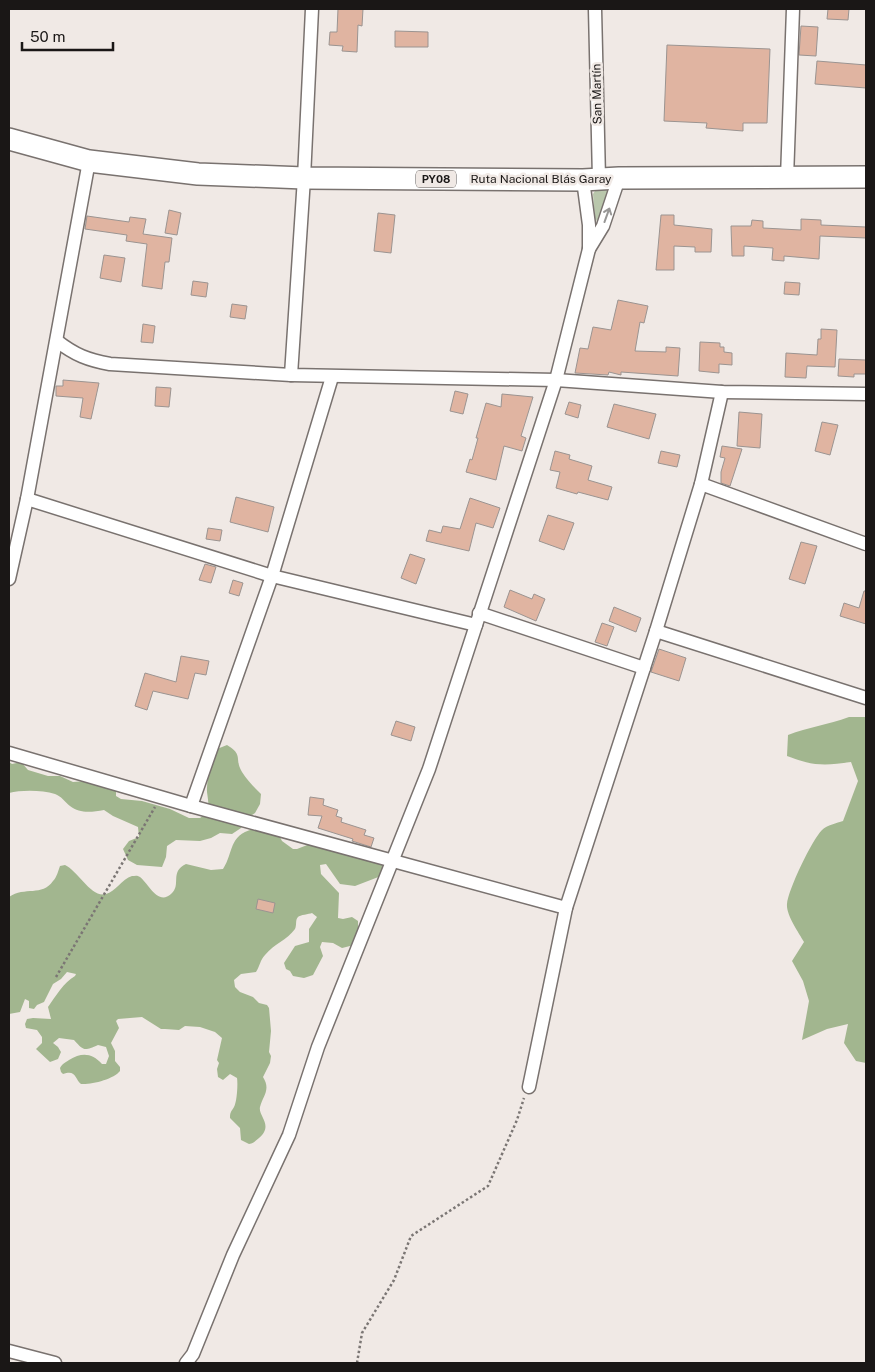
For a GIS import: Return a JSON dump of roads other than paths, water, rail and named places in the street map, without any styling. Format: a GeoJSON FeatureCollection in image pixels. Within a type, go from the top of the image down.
{"type":"FeatureCollection","features":[{"type":"Feature","properties":{"kind":"highway","name":"Ruta Nacional Blás Garay"},"geometry":{"type":"LineString","coordinates":[[9,139],[89,161],[198,174],[304,178],[601,179],[866,177]]}},
{"type":"Feature","properties":{"kind":"street"},"geometry":{"type":"LineString","coordinates":[[291,375],[304,178],[312,9]]}},
{"type":"Feature","properties":{"kind":"street","name":"San Martín"},"geometry":{"type":"LineString","coordinates":[[595,9],[601,179]]}},
{"type":"Feature","properties":{"kind":"street"},"geometry":{"type":"LineString","coordinates":[[787,178],[793,9]]}},
{"type":"Feature","properties":{"kind":"street"},"geometry":{"type":"LineString","coordinates":[[9,579],[27,499],[89,161]]}},
{"type":"Feature","properties":{"kind":"street"},"geometry":{"type":"LineString","coordinates":[[186,1363],[193,1354],[233,1255],[289,1135],[318,1047],[429,769],[556,380],[589,249],[589,225],[601,179]]}},
{"type":"Feature","properties":{"kind":"street"},"geometry":{"type":"LineString","coordinates":[[589,249],[603,226],[601,179]]}},
{"type":"Feature","properties":{"kind":"street"},"geometry":{"type":"LineString","coordinates":[[57,341],[71,352],[91,361],[110,364],[332,377],[556,380],[722,392],[866,394]]}},
{"type":"Feature","properties":{"kind":"street"},"geometry":{"type":"LineString","coordinates":[[191,806],[272,576],[332,377]]}},
{"type":"Feature","properties":{"kind":"street"},"geometry":{"type":"LineString","coordinates":[[529,1087],[566,908],[702,484],[722,392]]}},
{"type":"Feature","properties":{"kind":"street"},"geometry":{"type":"LineString","coordinates":[[702,484],[866,544]]}},
{"type":"Feature","properties":{"kind":"street"},"geometry":{"type":"LineString","coordinates":[[27,499],[272,576],[478,619],[644,668]]}},
{"type":"Feature","properties":{"kind":"street"},"geometry":{"type":"LineString","coordinates":[[656,631],[866,698]]}},
{"type":"Feature","properties":{"kind":"street"},"geometry":{"type":"LineString","coordinates":[[9,752],[191,806],[566,908]]}},
{"type":"Feature","properties":{"kind":"street"},"geometry":{"type":"LineString","coordinates":[[9,1351],[55,1363]]}}]}
